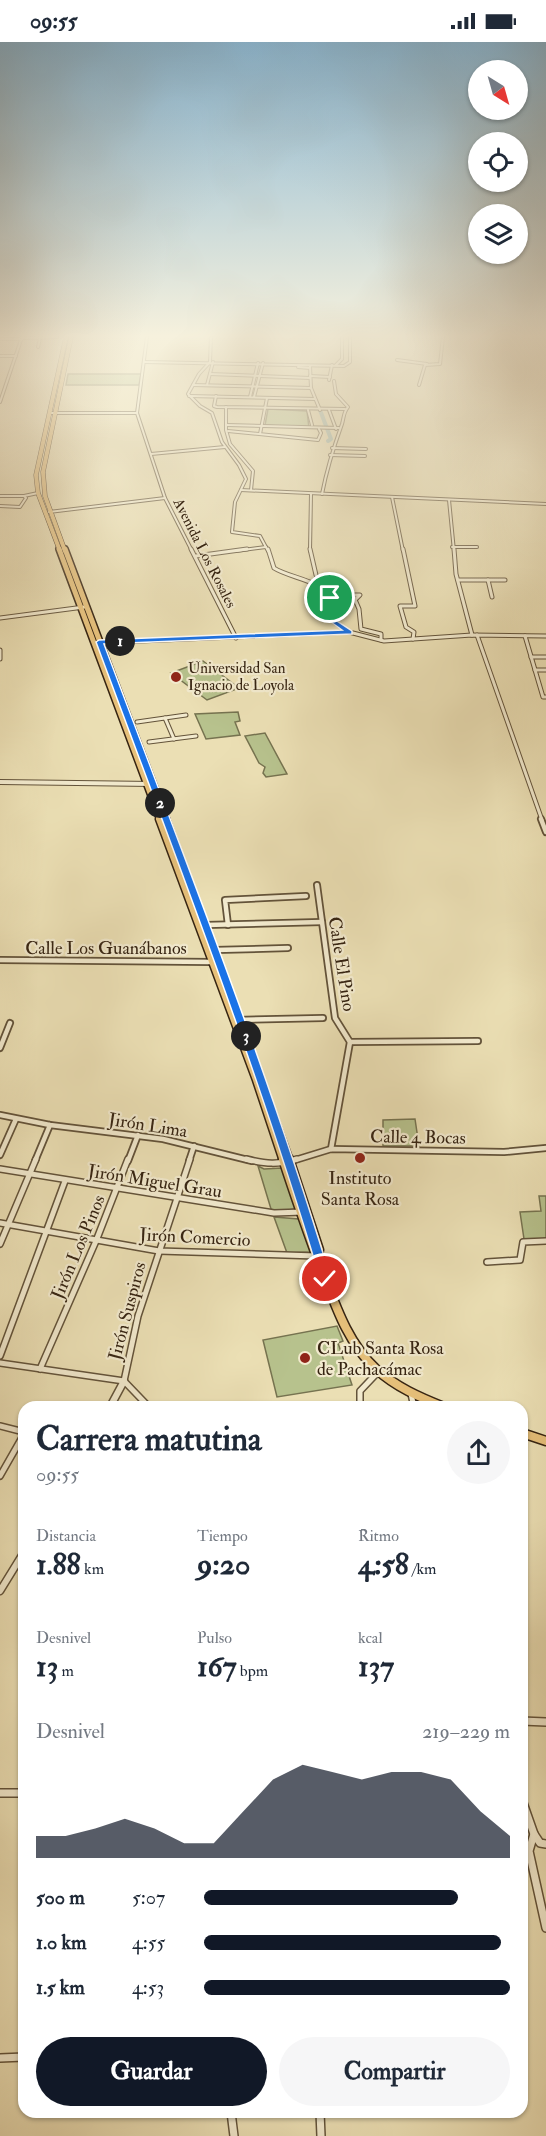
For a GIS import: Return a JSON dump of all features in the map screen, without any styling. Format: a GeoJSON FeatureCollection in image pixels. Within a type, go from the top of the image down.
{"type":"FeatureCollection","features":[{"type":"Feature","properties":{"kind":"main road"},"geometry":{"type":"LineString","coordinates":[[46,435],[36,475],[38,493],[48,512],[150,784],[206,925],[304,1212],[314,1251],[348,1335],[363,1357],[379,1371],[423,1401]]}},
{"type":"Feature","properties":{"kind":"main road"},"geometry":{"type":"LineString","coordinates":[[48,512],[42,484],[49,435]]}},
{"type":"Feature","properties":{"kind":"main road"},"geometry":{"type":"LineString","coordinates":[[150,784],[212,962],[237,1020]]}},
{"type":"Feature","properties":{"kind":"main road"},"geometry":{"type":"LineString","coordinates":[[528,1435],[546,1441]]}},
{"type":"Feature","properties":{"kind":"street","name":"Avenida Los Rosales"},"geometry":{"type":"LineString","coordinates":[[144,435],[165,498],[236,638]]}},
{"type":"Feature","properties":{"kind":"street"},"geometry":{"type":"LineString","coordinates":[[218,435],[242,467],[246,479],[235,502],[232,532],[260,536],[274,568],[279,572],[317,584],[332,601],[334,622],[350,632]]}},
{"type":"Feature","properties":{"kind":"street"},"geometry":{"type":"LineString","coordinates":[[226,435],[252,466],[255,478],[251,490]]}},
{"type":"Feature","properties":{"kind":"street"},"geometry":{"type":"LineString","coordinates":[[267,435],[318,440],[320,435]]}},
{"type":"Feature","properties":{"kind":"street"},"geometry":{"type":"LineString","coordinates":[[322,494],[336,435]]}},
{"type":"Feature","properties":{"kind":"street"},"geometry":{"type":"LineString","coordinates":[[151,454],[225,447]]}},
{"type":"Feature","properties":{"kind":"street"},"geometry":{"type":"LineString","coordinates":[[332,448],[366,449]]}},
{"type":"Feature","properties":{"kind":"street"},"geometry":{"type":"LineString","coordinates":[[330,458],[365,456]]}},
{"type":"Feature","properties":{"kind":"street"},"geometry":{"type":"LineString","coordinates":[[241,490],[546,504]]}},
{"type":"Feature","properties":{"kind":"street"},"geometry":{"type":"LineString","coordinates":[[0,495],[24,496],[38,493]]}},
{"type":"Feature","properties":{"kind":"street"},"geometry":{"type":"LineString","coordinates":[[311,494],[310,549],[316,575]]}},
{"type":"Feature","properties":{"kind":"street"},"geometry":{"type":"LineString","coordinates":[[0,506],[20,507],[26,498],[24,496]]}},
{"type":"Feature","properties":{"kind":"street"},"geometry":{"type":"LineString","coordinates":[[392,497],[415,606],[400,606],[406,627],[414,632],[413,639]]}},
{"type":"Feature","properties":{"kind":"street"},"geometry":{"type":"LineString","coordinates":[[48,512],[165,498]]}},
{"type":"Feature","properties":{"kind":"street"},"geometry":{"type":"LineString","coordinates":[[449,500],[452,547],[472,635]]}},
{"type":"Feature","properties":{"kind":"street"},"geometry":{"type":"LineString","coordinates":[[196,556],[266,547]]}},
{"type":"Feature","properties":{"kind":"street"},"geometry":{"type":"LineString","coordinates":[[452,547],[477,547]]}},
{"type":"Feature","properties":{"kind":"street"},"geometry":{"type":"LineString","coordinates":[[458,580],[505,580]]}},
{"type":"Feature","properties":{"kind":"street"},"geometry":{"type":"LineString","coordinates":[[488,580],[492,597]]}},
{"type":"Feature","properties":{"kind":"street"},"geometry":{"type":"LineString","coordinates":[[356,599],[361,629],[381,634],[381,640]]}},
{"type":"Feature","properties":{"kind":"street"},"geometry":{"type":"LineString","coordinates":[[0,618],[83,607]]}},
{"type":"Feature","properties":{"kind":"street"},"geometry":{"type":"LineString","coordinates":[[97,642],[350,632],[381,640],[472,635],[546,636]]}},
{"type":"Feature","properties":{"kind":"street"},"geometry":{"type":"LineString","coordinates":[[477,635],[502,712],[546,832]]}},
{"type":"Feature","properties":{"kind":"street"},"geometry":{"type":"LineString","coordinates":[[525,636],[543,697],[546,697]]}},
{"type":"Feature","properties":{"kind":"street"},"geometry":{"type":"LineString","coordinates":[[0,650],[0,659]]}},
{"type":"Feature","properties":{"kind":"street"},"geometry":{"type":"LineString","coordinates":[[531,657],[546,657]]}},
{"type":"Feature","properties":{"kind":"street"},"geometry":{"type":"LineString","coordinates":[[535,670],[546,670]]}},
{"type":"Feature","properties":{"kind":"street"},"geometry":{"type":"LineString","coordinates":[[539,684],[546,684]]}},
{"type":"Feature","properties":{"kind":"street"},"geometry":{"type":"LineString","coordinates":[[137,722],[186,715]]}},
{"type":"Feature","properties":{"kind":"street"},"geometry":{"type":"LineString","coordinates":[[165,718],[174,739]]}},
{"type":"Feature","properties":{"kind":"street"},"geometry":{"type":"LineString","coordinates":[[148,742],[196,736]]}},
{"type":"Feature","properties":{"kind":"street"},"geometry":{"type":"LineString","coordinates":[[0,782],[150,784]]}},
{"type":"Feature","properties":{"kind":"street","name":"Calle El Pino"},"geometry":{"type":"LineString","coordinates":[[317,885],[335,1018],[351,1042]]}},
{"type":"Feature","properties":{"kind":"street"},"geometry":{"type":"LineString","coordinates":[[228,925],[225,900],[306,896]]}},
{"type":"Feature","properties":{"kind":"street"},"geometry":{"type":"LineString","coordinates":[[206,925],[322,922]]}},
{"type":"Feature","properties":{"kind":"street"},"geometry":{"type":"LineString","coordinates":[[215,950],[288,948]]}},
{"type":"Feature","properties":{"kind":"street","name":"Calle Los Guanábanos"},"geometry":{"type":"LineString","coordinates":[[0,960],[212,962]]}},
{"type":"Feature","properties":{"kind":"street"},"geometry":{"type":"LineString","coordinates":[[237,1020],[323,1018]]}},
{"type":"Feature","properties":{"kind":"street"},"geometry":{"type":"LineString","coordinates":[[0,1048],[10,1023]]}},
{"type":"Feature","properties":{"kind":"street"},"geometry":{"type":"LineString","coordinates":[[331,1149],[351,1042],[478,1041]]}},
{"type":"Feature","properties":{"kind":"street","name":"Jirón Lima"},"geometry":{"type":"LineString","coordinates":[[0,1115],[50,1125],[138,1135],[194,1146],[261,1164],[276,1166],[287,1162]]}},
{"type":"Feature","properties":{"kind":"street"},"geometry":{"type":"LineString","coordinates":[[0,1155],[16,1119]]}},
{"type":"Feature","properties":{"kind":"street"},"geometry":{"type":"LineString","coordinates":[[0,1244],[50,1125]]}},
{"type":"Feature","properties":{"kind":"street","name":"Jirón Los Pinos"},"geometry":{"type":"LineString","coordinates":[[40,1369],[96,1242],[138,1135]]}},
{"type":"Feature","properties":{"kind":"street","name":"Jirón Suspiros"},"geometry":{"type":"LineString","coordinates":[[124,1382],[138,1316],[194,1146]]}},
{"type":"Feature","properties":{"kind":"street","name":"Calle 4 Bocas"},"geometry":{"type":"LineString","coordinates":[[287,1162],[331,1149],[504,1152],[546,1148]]}},
{"type":"Feature","properties":{"kind":"street","name":"Jirón Miguel Grau"},"geometry":{"type":"LineString","coordinates":[[0,1169],[274,1213],[304,1212]]}},
{"type":"Feature","properties":{"kind":"street"},"geometry":{"type":"LineString","coordinates":[[0,1356],[65,1181]]}},
{"type":"Feature","properties":{"kind":"street","name":"Jirón Comercio"},"geometry":{"type":"LineString","coordinates":[[0,1223],[96,1242],[159,1251],[317,1256]]}},
{"type":"Feature","properties":{"kind":"street"},"geometry":{"type":"LineString","coordinates":[[487,1262],[520,1260],[523,1242],[546,1241]]}},
{"type":"Feature","properties":{"kind":"street"},"geometry":{"type":"LineString","coordinates":[[0,1363],[124,1382],[143,1401]]}},
{"type":"Feature","properties":{"kind":"street"},"geometry":{"type":"LineString","coordinates":[[360,1401],[360,1391],[379,1371]]}},
{"type":"Feature","properties":{"kind":"street"},"geometry":{"type":"LineString","coordinates":[[113,1401],[124,1382]]}},
{"type":"Feature","properties":{"kind":"street"},"geometry":{"type":"LineString","coordinates":[[411,1394],[413,1401]]}},
{"type":"Feature","properties":{"kind":"street"},"geometry":{"type":"LineString","coordinates":[[0,1426],[18,1431]]}},
{"type":"Feature","properties":{"kind":"street"},"geometry":{"type":"LineString","coordinates":[[1,1474],[18,1444]]}},
{"type":"Feature","properties":{"kind":"street"},"geometry":{"type":"LineString","coordinates":[[0,1591],[18,1562]]}},
{"type":"Feature","properties":{"kind":"street"},"geometry":{"type":"LineString","coordinates":[[528,1721],[546,1722]]}},
{"type":"Feature","properties":{"kind":"street"},"geometry":{"type":"LineString","coordinates":[[0,1793],[18,1793]]}},
{"type":"Feature","properties":{"kind":"street"},"geometry":{"type":"LineString","coordinates":[[528,1817],[534,1834],[540,1843],[546,1844]]}},
{"type":"Feature","properties":{"kind":"street"},"geometry":{"type":"LineString","coordinates":[[534,1834],[530,1842],[530,1851],[546,1929]]}},
{"type":"Feature","properties":{"kind":"street"},"geometry":{"type":"LineString","coordinates":[[0,2058],[18,2057]]}},
{"type":"Feature","properties":{"kind":"street"},"geometry":{"type":"LineString","coordinates":[[232,2118],[234,2136]]}},
{"type":"Feature","properties":{"kind":"street"},"geometry":{"type":"LineString","coordinates":[[320,2118],[321,2136]]}},
{"type":"Feature","properties":{"kind":"green space"},"geometry":{"type":"Polygon","coordinates":[[[203,661],[239,688],[207,700],[171,673],[203,661]]]}},
{"type":"Feature","properties":{"kind":"green space"},"geometry":{"type":"Polygon","coordinates":[[[238,712],[240,721],[235,722],[240,735],[206,739],[195,714],[238,712]]]}},
{"type":"Feature","properties":{"kind":"green space"},"geometry":{"type":"Polygon","coordinates":[[[265,733],[287,774],[266,777],[263,773],[265,767],[259,763],[245,736],[265,733]]]}},
{"type":"Feature","properties":{"kind":"green space"},"geometry":{"type":"Polygon","coordinates":[[[415,1119],[419,1146],[383,1146],[383,1120],[415,1119]]]}},
{"type":"Feature","properties":{"kind":"green space"},"geometry":{"type":"Polygon","coordinates":[[[258,1166],[264,1169],[282,1168],[294,1209],[277,1212],[271,1209],[258,1166]]]}},
{"type":"Feature","properties":{"kind":"green space"},"geometry":{"type":"Polygon","coordinates":[[[539,1196],[546,1196],[546,1239],[524,1239],[520,1212],[541,1211],[539,1196]]]}},
{"type":"Feature","properties":{"kind":"green space"},"geometry":{"type":"Polygon","coordinates":[[[274,1217],[299,1219],[311,1252],[287,1253],[274,1217]]]}},
{"type":"Feature","properties":{"kind":"green space","name":"CLub Santa Rosa de Pachacámac"},"geometry":{"type":"Polygon","coordinates":[[[337,1326],[343,1341],[338,1343],[352,1385],[277,1397],[263,1340],[337,1326]]]}},
{"type":"Feature","properties":{"kind":"waterway"},"geometry":{"type":"LineString","coordinates":[[328,441],[331,439],[329,435]]}},
{"type":"Feature","properties":{"kind":"place","name":"Universidad San Ignacio de Loyola"},"geometry":{"type":"Point","coordinates":[176,677]}},
{"type":"Feature","properties":{"kind":"place","name":"Instituto Santa Rosa"},"geometry":{"type":"Point","coordinates":[360,1158]}},
{"type":"Feature","properties":{"kind":"place","name":"CLub Santa Rosa de Pachacámac"},"geometry":{"type":"Point","coordinates":[305,1358]}},
{"type":"Feature","properties":{"kind":"route"},"geometry":{"type":"LineString","coordinates":[[325,1279],[317,1256],[319,1251],[290,1160],[206,925],[99,642],[350,632],[334,622],[333,605],[330,598]]}}]}
